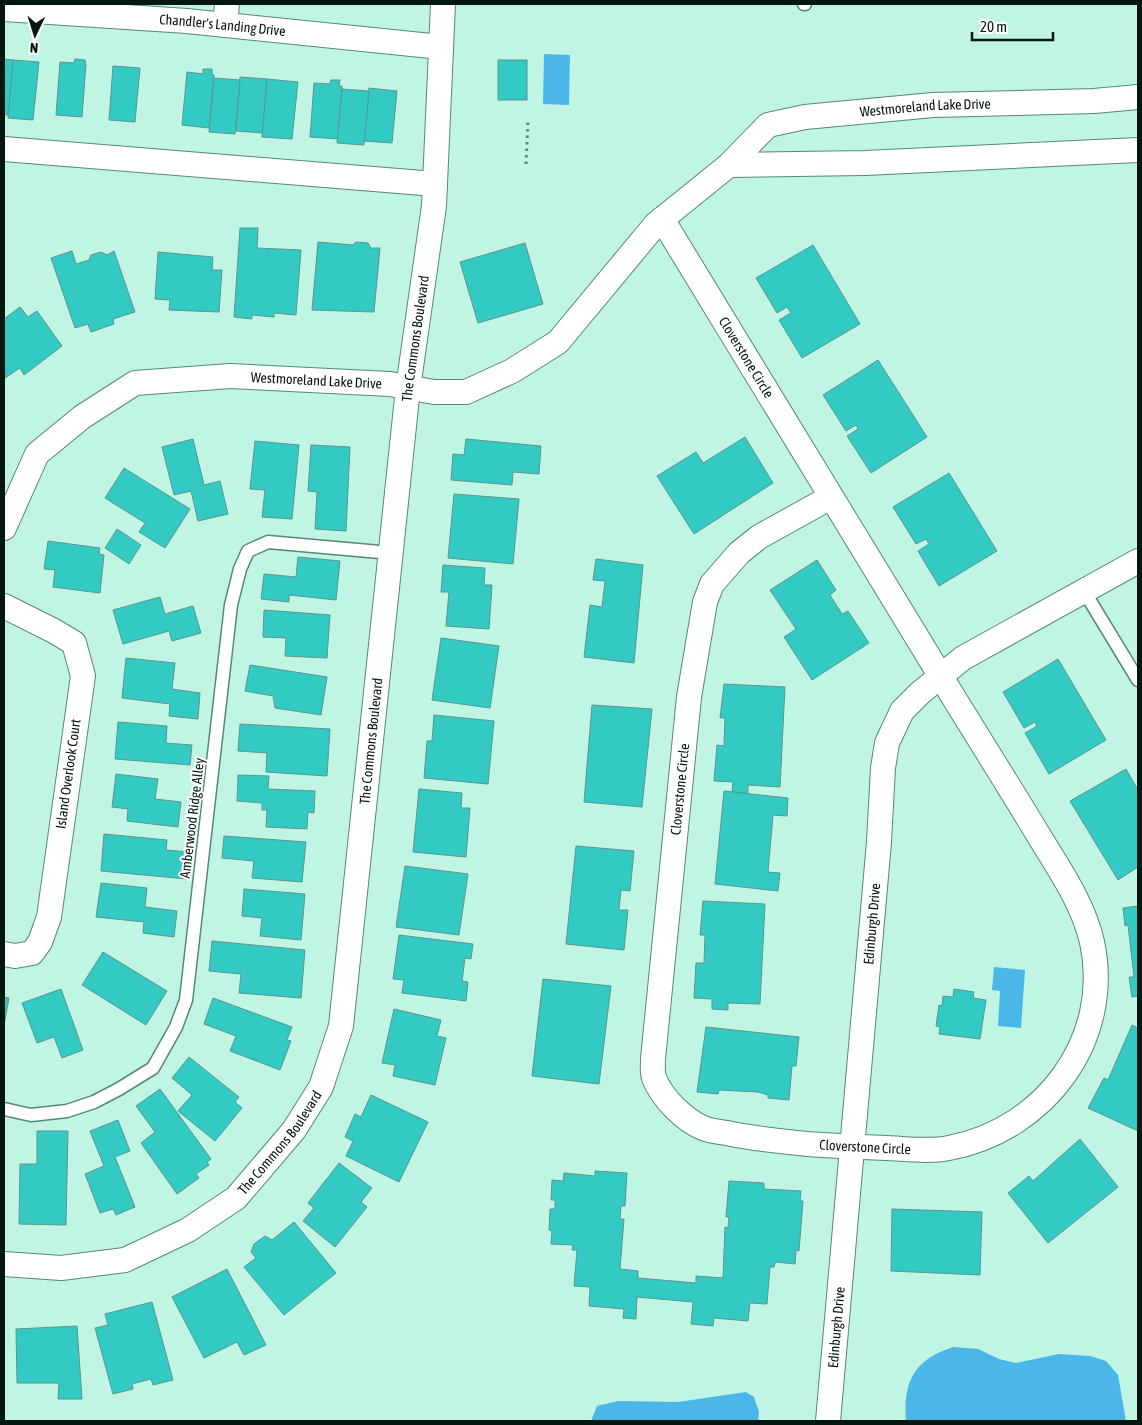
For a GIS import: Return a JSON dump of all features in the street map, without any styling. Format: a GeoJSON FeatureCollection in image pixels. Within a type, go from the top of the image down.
{"type":"FeatureCollection","features":[{"type":"Feature","properties":{"kind":"street","name":"The Commons Boulevard"},"geometry":{"type":"LineString","coordinates":[[4,1264],[60,1268],[125,1260],[188,1230],[236,1198],[294,1130],[320,1087],[341,1026],[408,388],[435,184],[443,4]]}},
{"type":"Feature","properties":{"kind":"street","name":"Chandler's Landing Drive"},"geometry":{"type":"LineString","coordinates":[[4,9],[35,7],[226,14],[441,47]]}},
{"type":"Feature","properties":{"kind":"street","name":"Westmoreland Lake Drive"},"geometry":{"type":"LineString","coordinates":[[4,528],[37,454],[82,417],[134,383],[230,376],[390,384],[434,392],[466,392],[512,371],[558,342],[662,219],[729,164],[768,126],[805,117],[933,105],[1138,97]]}},
{"type":"Feature","properties":{"kind":"street"},"geometry":{"type":"LineString","coordinates":[[4,149],[435,184]]}},
{"type":"Feature","properties":{"kind":"street"},"geometry":{"type":"LineString","coordinates":[[729,164],[865,163],[1138,150]]}},
{"type":"Feature","properties":{"kind":"street","name":"Cloverstone Circle"},"geometry":{"type":"LineString","coordinates":[[662,219],[1066,881],[1084,915],[1095,965],[1095,992],[1091,1017],[1084,1040],[1072,1063],[1039,1106],[995,1133],[948,1148],[924,1150],[763,1141],[704,1128],[686,1118],[659,1088],[653,1076],[653,1059],[689,697],[705,602],[712,584],[739,553],[759,537],[831,496]]}},
{"type":"Feature","properties":{"kind":"street","name":"Edinburgh Drive"},"geometry":{"type":"LineString","coordinates":[[828,1421],[879,842],[883,768],[887,742],[902,711],[963,658],[1138,561]]}},
{"type":"Feature","properties":{"kind":"street","name":"Island Overlook Court"},"geometry":{"type":"LineString","coordinates":[[4,606],[74,643],[83,676],[49,916],[40,942],[32,953],[14,956],[4,954]]}},
{"type":"Feature","properties":{"kind":"lane","name":"Amberwood Ridge Alley"},"geometry":{"type":"LineString","coordinates":[[4,1109],[31,1116],[67,1111],[94,1102],[153,1068],[176,1027],[186,1000],[231,605],[240,569],[248,551],[268,542],[391,554]]}},
{"type":"Feature","properties":{"kind":"lane"},"geometry":{"type":"LineString","coordinates":[[1084,591],[1138,680]]}},
{"type":"Feature","properties":{"kind":"path"},"geometry":{"type":"LineString","coordinates":[[526,164],[528,122]]}},
{"type":"Feature","properties":{"kind":"water"},"geometry":{"type":"Polygon","coordinates":[[[544,54],[570,55],[569,105],[543,104],[544,54]]]}},
{"type":"Feature","properties":{"kind":"water"},"geometry":{"type":"Polygon","coordinates":[[[994,967],[1025,970],[1021,1028],[998,1026],[1000,991],[992,990],[994,967]]]}},
{"type":"Feature","properties":{"kind":"water"},"geometry":{"type":"Polygon","coordinates":[[[953,1347],[978,1349],[999,1359],[1016,1363],[1059,1354],[1090,1356],[1106,1361],[1118,1375],[1126,1421],[906,1421],[907,1394],[909,1383],[914,1374],[929,1358],[953,1347]]]}},
{"type":"Feature","properties":{"kind":"water"},"geometry":{"type":"Polygon","coordinates":[[[746,1392],[754,1397],[759,1412],[758,1421],[591,1421],[597,1406],[618,1401],[678,1402],[746,1392]]]}},
{"type":"Feature","properties":{"kind":"building"},"geometry":{"type":"Polygon","coordinates":[[[4,59],[13,60],[9,115],[4,115],[4,59]]]}},
{"type":"Feature","properties":{"kind":"building"},"geometry":{"type":"Polygon","coordinates":[[[75,59],[85,60],[86,64],[82,117],[56,115],[60,62],[74,63],[75,59]]]}},
{"type":"Feature","properties":{"kind":"building"},"geometry":{"type":"Polygon","coordinates":[[[13,60],[39,62],[33,120],[8,118],[13,60]]]}},
{"type":"Feature","properties":{"kind":"building"},"geometry":{"type":"Polygon","coordinates":[[[498,60],[527,60],[527,100],[498,100],[498,60]]]}},
{"type":"Feature","properties":{"kind":"building"},"geometry":{"type":"Polygon","coordinates":[[[113,66],[140,68],[135,122],[109,120],[113,66]]]}},
{"type":"Feature","properties":{"kind":"building"},"geometry":{"type":"Polygon","coordinates":[[[203,69],[212,69],[212,74],[214,75],[209,128],[182,125],[187,72],[203,74],[203,69]]]}},
{"type":"Feature","properties":{"kind":"building"},"geometry":{"type":"Polygon","coordinates":[[[240,77],[267,79],[263,133],[236,131],[240,77]]]}},
{"type":"Feature","properties":{"kind":"building"},"geometry":{"type":"Polygon","coordinates":[[[214,78],[240,80],[235,134],[209,132],[214,78]]]}},
{"type":"Feature","properties":{"kind":"building"},"geometry":{"type":"Polygon","coordinates":[[[267,79],[298,82],[292,139],[262,137],[267,79]]]}},
{"type":"Feature","properties":{"kind":"building"},"geometry":{"type":"Polygon","coordinates":[[[331,80],[340,80],[339,86],[342,86],[338,139],[310,137],[314,83],[330,84],[331,80]]]}},
{"type":"Feature","properties":{"kind":"building"},"geometry":{"type":"Polygon","coordinates":[[[369,88],[397,91],[392,143],[364,141],[369,88]]]}},
{"type":"Feature","properties":{"kind":"building"},"geometry":{"type":"Polygon","coordinates":[[[342,89],[369,91],[364,145],[337,143],[342,89]]]}},
{"type":"Feature","properties":{"kind":"building"},"geometry":{"type":"Polygon","coordinates":[[[240,228],[258,228],[257,248],[301,250],[296,315],[274,313],[274,317],[252,315],[252,319],[234,317],[240,228]]]}},
{"type":"Feature","properties":{"kind":"building"},"geometry":{"type":"Polygon","coordinates":[[[318,242],[353,245],[356,242],[368,243],[371,248],[380,248],[374,312],[312,310],[318,242]]]}},
{"type":"Feature","properties":{"kind":"building"},"geometry":{"type":"Polygon","coordinates":[[[525,243],[543,304],[478,323],[460,262],[525,243]]]}},
{"type":"Feature","properties":{"kind":"building"},"geometry":{"type":"Polygon","coordinates":[[[813,245],[860,324],[802,358],[779,320],[791,313],[787,307],[777,313],[756,278],[813,245]]]}},
{"type":"Feature","properties":{"kind":"building"},"geometry":{"type":"Polygon","coordinates":[[[72,251],[76,264],[89,260],[91,255],[101,252],[107,255],[114,251],[135,312],[113,319],[114,324],[91,332],[88,324],[75,328],[51,258],[72,251]]]}},
{"type":"Feature","properties":{"kind":"building"},"geometry":{"type":"Polygon","coordinates":[[[158,252],[213,257],[212,270],[222,270],[219,312],[169,310],[170,300],[155,299],[158,252]]]}},
{"type":"Feature","properties":{"kind":"building"},"geometry":{"type":"Polygon","coordinates":[[[20,307],[28,317],[37,311],[62,346],[24,375],[20,368],[5,378],[4,319],[20,307]]]}},
{"type":"Feature","properties":{"kind":"building"},"geometry":{"type":"Polygon","coordinates":[[[878,360],[927,437],[871,473],[847,436],[858,429],[856,425],[846,431],[823,395],[878,360]]]}},
{"type":"Feature","properties":{"kind":"building"},"geometry":{"type":"Polygon","coordinates":[[[745,437],[773,483],[694,534],[657,476],[696,452],[703,463],[745,437]]]}},
{"type":"Feature","properties":{"kind":"building"},"geometry":{"type":"Polygon","coordinates":[[[193,439],[204,485],[220,481],[228,514],[198,521],[191,491],[174,495],[162,447],[193,439]]]}},
{"type":"Feature","properties":{"kind":"building"},"geometry":{"type":"Polygon","coordinates":[[[466,439],[541,446],[539,474],[513,472],[512,485],[451,480],[453,454],[464,455],[466,439]]]}},
{"type":"Feature","properties":{"kind":"building"},"geometry":{"type":"Polygon","coordinates":[[[255,441],[299,445],[292,519],[262,517],[265,490],[250,489],[255,441]]]}},
{"type":"Feature","properties":{"kind":"building"},"geometry":{"type":"Polygon","coordinates":[[[311,445],[350,447],[346,531],[315,529],[317,492],[308,491],[311,445]]]}},
{"type":"Feature","properties":{"kind":"building"},"geometry":{"type":"Polygon","coordinates":[[[124,468],[190,509],[165,548],[139,532],[145,523],[105,498],[124,468]]]}},
{"type":"Feature","properties":{"kind":"building"},"geometry":{"type":"Polygon","coordinates":[[[949,473],[997,551],[939,586],[918,551],[929,544],[926,539],[916,544],[893,507],[949,473]]]}},
{"type":"Feature","properties":{"kind":"building"},"geometry":{"type":"Polygon","coordinates":[[[454,494],[519,499],[513,564],[448,558],[454,494]]]}},
{"type":"Feature","properties":{"kind":"building"},"geometry":{"type":"Polygon","coordinates":[[[117,529],[141,545],[129,564],[105,548],[117,529]]]}},
{"type":"Feature","properties":{"kind":"building"},"geometry":{"type":"Polygon","coordinates":[[[48,541],[100,548],[99,554],[104,555],[100,593],[53,587],[55,570],[44,569],[48,541]]]}},
{"type":"Feature","properties":{"kind":"building"},"geometry":{"type":"Polygon","coordinates":[[[298,557],[340,561],[336,600],[289,595],[289,602],[261,599],[264,574],[296,577],[298,557]]]}},
{"type":"Feature","properties":{"kind":"building"},"geometry":{"type":"Polygon","coordinates":[[[596,559],[643,565],[634,663],[584,657],[590,605],[602,607],[605,581],[593,580],[596,559]]]}},
{"type":"Feature","properties":{"kind":"building"},"geometry":{"type":"Polygon","coordinates":[[[817,560],[836,590],[830,595],[842,614],[848,611],[869,643],[812,680],[784,637],[796,629],[770,590],[817,560]]]}},
{"type":"Feature","properties":{"kind":"building"},"geometry":{"type":"Polygon","coordinates":[[[443,565],[485,568],[484,585],[492,585],[489,629],[446,626],[449,592],[441,592],[443,565]]]}},
{"type":"Feature","properties":{"kind":"building"},"geometry":{"type":"Polygon","coordinates":[[[160,597],[165,614],[193,606],[201,633],[172,641],[169,631],[123,644],[113,610],[160,597]]]}},
{"type":"Feature","properties":{"kind":"building"},"geometry":{"type":"Polygon","coordinates":[[[264,610],[330,615],[327,658],[285,656],[286,638],[263,637],[264,610]]]}},
{"type":"Feature","properties":{"kind":"building"},"geometry":{"type":"Polygon","coordinates":[[[441,638],[499,646],[490,708],[432,700],[441,638]]]}},
{"type":"Feature","properties":{"kind":"building"},"geometry":{"type":"Polygon","coordinates":[[[126,658],[175,663],[172,689],[200,693],[198,719],[169,716],[170,704],[122,698],[126,658]]]}},
{"type":"Feature","properties":{"kind":"building"},"geometry":{"type":"Polygon","coordinates":[[[1058,659],[1106,740],[1049,774],[1025,733],[1037,726],[1035,722],[1024,728],[1003,692],[1058,659]]]}},
{"type":"Feature","properties":{"kind":"building"},"geometry":{"type":"Polygon","coordinates":[[[250,665],[327,677],[321,715],[275,708],[273,696],[245,691],[250,665]]]}},
{"type":"Feature","properties":{"kind":"building"},"geometry":{"type":"Polygon","coordinates":[[[724,684],[785,687],[780,787],[748,785],[748,794],[732,792],[733,782],[714,781],[717,745],[724,746],[725,718],[720,718],[724,684]]]}},
{"type":"Feature","properties":{"kind":"building"},"geometry":{"type":"Polygon","coordinates":[[[592,705],[652,709],[642,807],[584,802],[592,705]]]}},
{"type":"Feature","properties":{"kind":"building"},"geometry":{"type":"Polygon","coordinates":[[[434,715],[494,721],[488,784],[424,778],[427,741],[432,741],[434,715]]]}},
{"type":"Feature","properties":{"kind":"building"},"geometry":{"type":"Polygon","coordinates":[[[118,722],[167,726],[166,743],[192,745],[190,765],[115,759],[118,722]]]}},
{"type":"Feature","properties":{"kind":"building"},"geometry":{"type":"Polygon","coordinates":[[[240,724],[330,729],[327,776],[266,772],[267,753],[238,751],[240,724]]]}},
{"type":"Feature","properties":{"kind":"building"},"geometry":{"type":"Polygon","coordinates":[[[1126,769],[1138,790],[1138,867],[1118,880],[1070,801],[1126,769]]]}},
{"type":"Feature","properties":{"kind":"building"},"geometry":{"type":"Polygon","coordinates":[[[116,774],[158,779],[155,799],[181,802],[178,827],[127,821],[128,809],[112,807],[116,774]]]}},
{"type":"Feature","properties":{"kind":"building"},"geometry":{"type":"Polygon","coordinates":[[[238,775],[269,776],[268,789],[315,791],[314,813],[308,812],[307,829],[266,827],[267,810],[262,810],[262,803],[237,801],[238,775]]]}},
{"type":"Feature","properties":{"kind":"building"},"geometry":{"type":"Polygon","coordinates":[[[419,789],[462,793],[461,808],[470,808],[466,857],[413,852],[419,789]]]}},
{"type":"Feature","properties":{"kind":"building"},"geometry":{"type":"Polygon","coordinates":[[[724,791],[788,798],[787,816],[773,815],[768,872],[780,873],[778,891],[715,884],[724,791]]]}},
{"type":"Feature","properties":{"kind":"building"},"geometry":{"type":"Polygon","coordinates":[[[104,834],[167,840],[166,850],[189,852],[187,879],[101,871],[104,834]]]}},
{"type":"Feature","properties":{"kind":"building"},"geometry":{"type":"Polygon","coordinates":[[[224,836],[306,842],[302,882],[252,878],[254,861],[222,858],[224,836]]]}},
{"type":"Feature","properties":{"kind":"building"},"geometry":{"type":"Polygon","coordinates":[[[576,846],[634,851],[630,891],[621,890],[619,910],[628,910],[624,950],[566,944],[576,846]]]}},
{"type":"Feature","properties":{"kind":"building"},"geometry":{"type":"Polygon","coordinates":[[[405,866],[468,874],[459,935],[396,927],[405,866]]]}},
{"type":"Feature","properties":{"kind":"building"},"geometry":{"type":"Polygon","coordinates":[[[101,883],[147,888],[145,907],[177,911],[174,937],[143,933],[144,922],[96,917],[101,883]]]}},
{"type":"Feature","properties":{"kind":"building"},"geometry":{"type":"Polygon","coordinates":[[[244,889],[305,894],[301,940],[260,936],[262,918],[242,916],[244,889]]]}},
{"type":"Feature","properties":{"kind":"building"},"geometry":{"type":"Polygon","coordinates":[[[703,901],[765,904],[760,1004],[728,1003],[728,1010],[712,1009],[712,999],[694,998],[696,963],[704,963],[705,935],[700,935],[703,901]]]}},
{"type":"Feature","properties":{"kind":"building"},"geometry":{"type":"Polygon","coordinates":[[[1138,906],[1138,996],[1132,997],[1129,977],[1134,977],[1128,925],[1125,926],[1123,908],[1138,906]]]}},
{"type":"Feature","properties":{"kind":"building"},"geometry":{"type":"Polygon","coordinates":[[[399,935],[473,944],[471,959],[465,958],[462,981],[468,982],[466,1001],[402,993],[404,980],[393,979],[399,935]]]}},
{"type":"Feature","properties":{"kind":"building"},"geometry":{"type":"Polygon","coordinates":[[[212,941],[305,950],[301,998],[239,993],[241,974],[209,971],[212,941]]]}},
{"type":"Feature","properties":{"kind":"building"},"geometry":{"type":"Polygon","coordinates":[[[103,952],[167,991],[146,1025],[82,985],[103,952]]]}},
{"type":"Feature","properties":{"kind":"building"},"geometry":{"type":"Polygon","coordinates":[[[543,979],[611,986],[599,1084],[532,1076],[543,979]]]}},
{"type":"Feature","properties":{"kind":"building"},"geometry":{"type":"Polygon","coordinates":[[[61,989],[83,1050],[62,1058],[54,1037],[37,1043],[22,1003],[61,989]]]}},
{"type":"Feature","properties":{"kind":"building"},"geometry":{"type":"Polygon","coordinates":[[[954,989],[974,992],[973,998],[986,1000],[980,1039],[939,1034],[940,1027],[936,1026],[939,1005],[942,1006],[943,996],[953,997],[954,989]]]}},
{"type":"Feature","properties":{"kind":"building"},"geometry":{"type":"Polygon","coordinates":[[[4,997],[9,998],[4,1025],[4,997]]]}},
{"type":"Feature","properties":{"kind":"building"},"geometry":{"type":"Polygon","coordinates":[[[213,998],[292,1027],[287,1040],[291,1041],[280,1070],[230,1051],[236,1036],[204,1024],[213,998]]]}},
{"type":"Feature","properties":{"kind":"building"},"geometry":{"type":"Polygon","coordinates":[[[394,1009],[441,1020],[437,1036],[446,1038],[435,1085],[393,1076],[395,1065],[382,1063],[394,1009]]]}},
{"type":"Feature","properties":{"kind":"building"},"geometry":{"type":"Polygon","coordinates":[[[1132,1025],[1138,1028],[1138,1131],[1088,1108],[1104,1078],[1108,1080],[1132,1025]]]}},
{"type":"Feature","properties":{"kind":"building"},"geometry":{"type":"Polygon","coordinates":[[[706,1027],[799,1037],[796,1066],[792,1066],[789,1100],[768,1098],[768,1095],[758,1092],[719,1090],[718,1094],[697,1092],[706,1027]]]}},
{"type":"Feature","properties":{"kind":"building"},"geometry":{"type":"Polygon","coordinates":[[[189,1057],[239,1097],[235,1102],[242,1108],[215,1141],[178,1111],[192,1095],[172,1078],[189,1057]]]}},
{"type":"Feature","properties":{"kind":"building"},"geometry":{"type":"Polygon","coordinates":[[[160,1089],[211,1159],[207,1162],[209,1165],[196,1174],[199,1178],[177,1194],[141,1143],[155,1132],[136,1106],[160,1089]]]}},
{"type":"Feature","properties":{"kind":"building"},"geometry":{"type":"Polygon","coordinates":[[[371,1095],[428,1122],[399,1182],[346,1156],[353,1141],[345,1137],[355,1114],[361,1117],[371,1095]]]}},
{"type":"Feature","properties":{"kind":"building"},"geometry":{"type":"Polygon","coordinates":[[[118,1120],[130,1151],[115,1157],[135,1207],[116,1215],[113,1209],[100,1213],[85,1174],[104,1166],[90,1131],[118,1120]]]}},
{"type":"Feature","properties":{"kind":"building"},"geometry":{"type":"Polygon","coordinates":[[[37,1131],[68,1131],[66,1225],[19,1224],[20,1164],[37,1164],[37,1131]]]}},
{"type":"Feature","properties":{"kind":"building"},"geometry":{"type":"Polygon","coordinates":[[[1080,1139],[1118,1187],[1048,1243],[1008,1193],[1029,1176],[1033,1181],[1080,1139]]]}},
{"type":"Feature","properties":{"kind":"building"},"geometry":{"type":"Polygon","coordinates":[[[339,1163],[372,1188],[361,1202],[367,1207],[335,1247],[303,1221],[314,1208],[308,1203],[339,1163]]]}},
{"type":"Feature","properties":{"kind":"building"},"geometry":{"type":"Polygon","coordinates":[[[595,1171],[627,1173],[625,1206],[621,1206],[620,1219],[624,1219],[620,1269],[638,1271],[638,1278],[696,1283],[696,1276],[723,1278],[725,1227],[728,1228],[729,1217],[726,1217],[729,1181],[764,1183],[764,1189],[801,1191],[800,1201],[803,1201],[799,1251],[796,1250],[795,1264],[775,1262],[774,1267],[770,1267],[767,1304],[750,1303],[748,1321],[714,1318],[713,1326],[691,1324],[693,1302],[637,1297],[636,1319],[623,1318],[624,1309],[589,1306],[590,1287],[574,1286],[577,1250],[572,1250],[573,1245],[551,1244],[552,1231],[549,1230],[550,1209],[555,1209],[555,1200],[551,1200],[552,1180],[563,1181],[564,1173],[595,1176],[595,1171]]]}},
{"type":"Feature","properties":{"kind":"building"},"geometry":{"type":"Polygon","coordinates":[[[892,1209],[982,1212],[980,1275],[891,1271],[892,1209]]]}},
{"type":"Feature","properties":{"kind":"building"},"geometry":{"type":"Polygon","coordinates":[[[294,1222],[336,1273],[284,1315],[244,1267],[256,1258],[251,1252],[254,1244],[265,1236],[272,1240],[294,1222]]]}},
{"type":"Feature","properties":{"kind":"building"},"geometry":{"type":"Polygon","coordinates":[[[227,1269],[266,1345],[244,1355],[237,1342],[204,1358],[172,1297],[227,1269]]]}},
{"type":"Feature","properties":{"kind":"building"},"geometry":{"type":"Polygon","coordinates":[[[152,1302],[173,1380],[153,1385],[151,1379],[132,1384],[133,1389],[113,1394],[95,1328],[108,1325],[105,1314],[152,1302]]]}},
{"type":"Feature","properties":{"kind":"building"},"geometry":{"type":"Polygon","coordinates":[[[77,1326],[82,1399],[58,1399],[59,1383],[17,1383],[16,1329],[77,1326]]]}}]}
